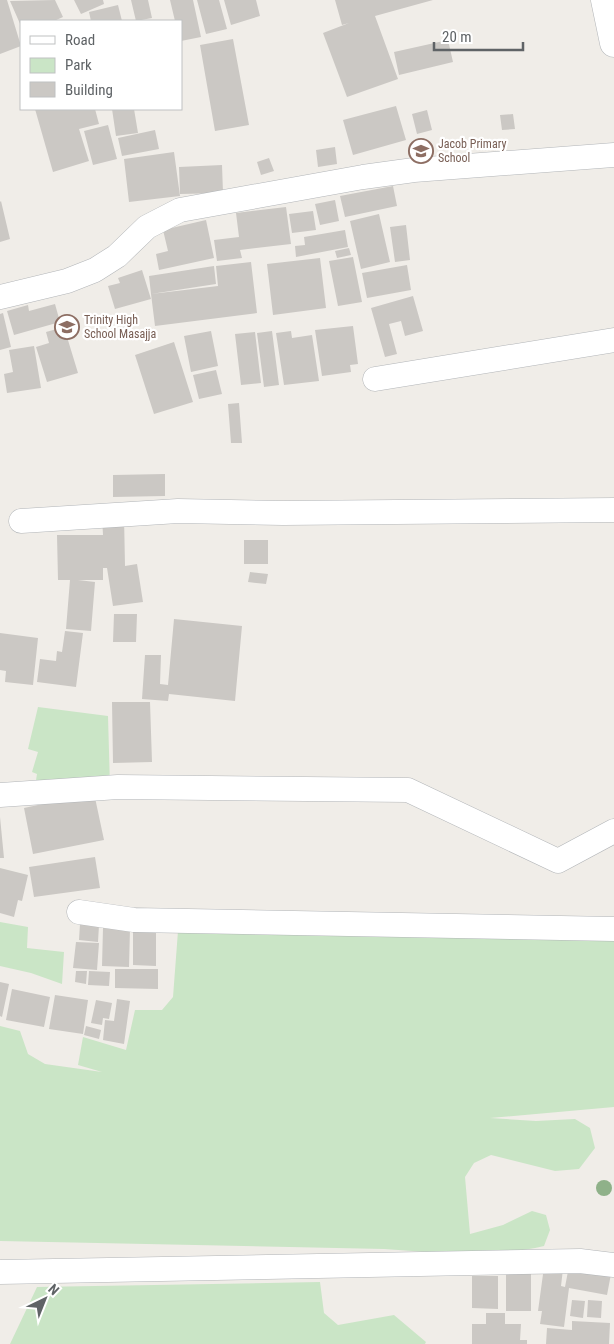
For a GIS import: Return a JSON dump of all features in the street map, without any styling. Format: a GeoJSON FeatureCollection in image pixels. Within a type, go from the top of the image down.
{"type":"FeatureCollection","features":[{"type":"Feature","properties":{"kind":"main road"},"geometry":{"type":"LineString","coordinates":[[605,0],[614,43]]}},
{"type":"Feature","properties":{"kind":"street"},"geometry":{"type":"LineString","coordinates":[[0,297],[67,281],[95,270],[117,256],[147,227],[180,210],[388,174],[614,154]]}},
{"type":"Feature","properties":{"kind":"street"},"geometry":{"type":"LineString","coordinates":[[375,379],[614,340]]}},
{"type":"Feature","properties":{"kind":"street"},"geometry":{"type":"LineString","coordinates":[[21,521],[178,511],[282,513],[614,510]]}},
{"type":"Feature","properties":{"kind":"street"},"geometry":{"type":"LineString","coordinates":[[0,796],[118,788],[408,790],[558,861],[614,832]]}},
{"type":"Feature","properties":{"kind":"street"},"geometry":{"type":"LineString","coordinates":[[79,912],[134,920],[614,929]]}},
{"type":"Feature","properties":{"kind":"street"},"geometry":{"type":"LineString","coordinates":[[0,1272],[580,1261],[614,1265]]}},
{"type":"Feature","properties":{"kind":"green space"},"geometry":{"type":"Polygon","coordinates":[[[38,707],[108,716],[110,787],[33,799],[37,774],[32,772],[38,752],[28,749],[38,707]]]}},
{"type":"Feature","properties":{"kind":"green space"},"geometry":{"type":"Polygon","coordinates":[[[0,922],[28,927],[27,948],[64,952],[62,984],[31,973],[0,966],[0,922]]]}},
{"type":"Feature","properties":{"kind":"green space"},"geometry":{"type":"Polygon","coordinates":[[[178,931],[614,936],[614,1107],[490,1118],[536,1121],[575,1119],[590,1128],[595,1148],[579,1169],[555,1171],[491,1155],[474,1163],[465,1177],[470,1234],[503,1225],[532,1211],[546,1215],[550,1230],[544,1246],[525,1250],[465,1254],[384,1249],[0,1241],[0,1026],[20,1031],[28,1054],[45,1064],[102,1072],[78,1065],[83,1037],[126,1050],[135,1010],[162,1010],[173,997],[178,931]]]}},
{"type":"Feature","properties":{"kind":"green space"},"geometry":{"type":"Polygon","coordinates":[[[320,1282],[324,1313],[338,1325],[394,1315],[426,1342],[425,1344],[10,1344],[37,1287],[320,1282]]]}},
{"type":"Feature","properties":{"kind":"building"},"geometry":{"type":"Polygon","coordinates":[[[0,0],[7,0],[20,46],[0,54],[0,0]]]}},
{"type":"Feature","properties":{"kind":"building"},"geometry":{"type":"Polygon","coordinates":[[[55,0],[63,17],[56,20],[20,20],[20,24],[10,1],[55,0]]]}},
{"type":"Feature","properties":{"kind":"building"},"geometry":{"type":"Polygon","coordinates":[[[74,0],[103,0],[104,4],[81,14],[74,0]]]}},
{"type":"Feature","properties":{"kind":"building"},"geometry":{"type":"Polygon","coordinates":[[[131,0],[148,0],[152,18],[136,20],[131,0]]]}},
{"type":"Feature","properties":{"kind":"building"},"geometry":{"type":"Polygon","coordinates":[[[170,0],[193,0],[201,37],[182,41],[182,20],[175,20],[170,0]]]}},
{"type":"Feature","properties":{"kind":"building"},"geometry":{"type":"Polygon","coordinates":[[[197,0],[219,0],[227,29],[206,34],[197,0]]]}},
{"type":"Feature","properties":{"kind":"building"},"geometry":{"type":"Polygon","coordinates":[[[224,0],[256,0],[260,16],[231,25],[224,0]]]}},
{"type":"Feature","properties":{"kind":"building"},"geometry":{"type":"Polygon","coordinates":[[[335,0],[433,0],[375,16],[398,79],[347,97],[323,33],[349,23],[342,25],[335,0]]]}},
{"type":"Feature","properties":{"kind":"building"},"geometry":{"type":"Polygon","coordinates":[[[118,5],[122,20],[91,20],[89,12],[118,5]]]}},
{"type":"Feature","properties":{"kind":"building"},"geometry":{"type":"Polygon","coordinates":[[[233,39],[249,125],[215,131],[200,45],[233,39]]]}},
{"type":"Feature","properties":{"kind":"building"},"geometry":{"type":"Polygon","coordinates":[[[448,40],[453,62],[399,75],[394,52],[448,40]]]}},
{"type":"Feature","properties":{"kind":"building"},"geometry":{"type":"Polygon","coordinates":[[[396,106],[406,140],[353,155],[343,120],[396,106]]]}},
{"type":"Feature","properties":{"kind":"building"},"geometry":{"type":"Polygon","coordinates":[[[35,110],[95,110],[99,124],[79,129],[89,161],[53,172],[35,110]]]}},
{"type":"Feature","properties":{"kind":"building"},"geometry":{"type":"Polygon","coordinates":[[[112,110],[134,110],[138,133],[116,136],[112,110]]]}},
{"type":"Feature","properties":{"kind":"building"},"geometry":{"type":"Polygon","coordinates":[[[427,110],[432,130],[417,134],[412,114],[427,110]]]}},
{"type":"Feature","properties":{"kind":"building"},"geometry":{"type":"Polygon","coordinates":[[[513,114],[515,129],[502,130],[500,115],[513,114]]]}},
{"type":"Feature","properties":{"kind":"building"},"geometry":{"type":"Polygon","coordinates":[[[108,125],[117,159],[93,165],[84,131],[108,125]]]}},
{"type":"Feature","properties":{"kind":"building"},"geometry":{"type":"Polygon","coordinates":[[[155,130],[159,149],[122,156],[118,138],[155,130]]]}},
{"type":"Feature","properties":{"kind":"building"},"geometry":{"type":"Polygon","coordinates":[[[335,147],[337,164],[318,167],[316,150],[335,147]]]}},
{"type":"Feature","properties":{"kind":"building"},"geometry":{"type":"Polygon","coordinates":[[[174,152],[180,196],[129,202],[124,159],[174,152]]]}},
{"type":"Feature","properties":{"kind":"building"},"geometry":{"type":"Polygon","coordinates":[[[269,158],[274,171],[261,175],[257,162],[269,158]]]}},
{"type":"Feature","properties":{"kind":"building"},"geometry":{"type":"Polygon","coordinates":[[[222,165],[223,193],[180,194],[179,167],[222,165]]]}},
{"type":"Feature","properties":{"kind":"building"},"geometry":{"type":"Polygon","coordinates":[[[393,186],[397,206],[345,217],[340,196],[393,186]]]}},
{"type":"Feature","properties":{"kind":"building"},"geometry":{"type":"Polygon","coordinates":[[[335,200],[339,221],[320,225],[315,204],[335,200]]]}},
{"type":"Feature","properties":{"kind":"building"},"geometry":{"type":"Polygon","coordinates":[[[0,202],[10,239],[0,242],[0,202]]]}},
{"type":"Feature","properties":{"kind":"building"},"geometry":{"type":"Polygon","coordinates":[[[286,207],[291,244],[240,250],[242,258],[217,261],[214,240],[239,237],[236,213],[286,207]]]}},
{"type":"Feature","properties":{"kind":"building"},"geometry":{"type":"Polygon","coordinates":[[[313,211],[316,230],[292,233],[289,214],[313,211]]]}},
{"type":"Feature","properties":{"kind":"building"},"geometry":{"type":"Polygon","coordinates":[[[379,214],[390,262],[361,269],[350,221],[379,214]]]}},
{"type":"Feature","properties":{"kind":"building"},"geometry":{"type":"Polygon","coordinates":[[[206,220],[214,258],[159,270],[156,254],[168,251],[163,230],[206,220]]]}},
{"type":"Feature","properties":{"kind":"building"},"geometry":{"type":"Polygon","coordinates":[[[406,225],[410,260],[395,262],[390,227],[406,225]]]}},
{"type":"Feature","properties":{"kind":"building"},"geometry":{"type":"Polygon","coordinates":[[[345,230],[348,247],[296,257],[295,246],[305,245],[304,237],[345,230]]]}},
{"type":"Feature","properties":{"kind":"building"},"geometry":{"type":"Polygon","coordinates":[[[349,248],[351,255],[337,258],[335,251],[349,248]]]}},
{"type":"Feature","properties":{"kind":"building"},"geometry":{"type":"Polygon","coordinates":[[[353,257],[362,302],[338,306],[329,261],[353,257]]]}},
{"type":"Feature","properties":{"kind":"building"},"geometry":{"type":"Polygon","coordinates":[[[320,258],[326,308],[273,315],[267,264],[320,258]]]}},
{"type":"Feature","properties":{"kind":"building"},"geometry":{"type":"Polygon","coordinates":[[[251,262],[257,313],[155,326],[151,294],[218,286],[216,266],[251,262]]]}},
{"type":"Feature","properties":{"kind":"building"},"geometry":{"type":"Polygon","coordinates":[[[407,265],[411,290],[367,298],[362,273],[407,265]]]}},
{"type":"Feature","properties":{"kind":"building"},"geometry":{"type":"Polygon","coordinates":[[[214,266],[216,284],[151,294],[149,276],[214,266]]]}},
{"type":"Feature","properties":{"kind":"building"},"geometry":{"type":"Polygon","coordinates":[[[142,270],[151,299],[115,309],[108,286],[120,283],[118,278],[142,270]]]}},
{"type":"Feature","properties":{"kind":"building"},"geometry":{"type":"Polygon","coordinates":[[[413,296],[423,331],[405,336],[401,321],[389,324],[397,354],[385,357],[371,308],[413,296]]]}},
{"type":"Feature","properties":{"kind":"building"},"geometry":{"type":"Polygon","coordinates":[[[55,304],[60,322],[14,335],[7,311],[28,305],[29,311],[55,304]]]}},
{"type":"Feature","properties":{"kind":"building"},"geometry":{"type":"Polygon","coordinates":[[[3,313],[11,347],[0,350],[0,314],[3,313]]]}},
{"type":"Feature","properties":{"kind":"building"},"geometry":{"type":"Polygon","coordinates":[[[353,326],[358,364],[350,365],[351,372],[322,376],[315,330],[353,326]]]}},
{"type":"Feature","properties":{"kind":"building"},"geometry":{"type":"Polygon","coordinates":[[[64,327],[78,373],[47,382],[36,347],[49,343],[46,332],[64,327]]]}},
{"type":"Feature","properties":{"kind":"building"},"geometry":{"type":"Polygon","coordinates":[[[211,331],[218,366],[191,372],[184,336],[211,331]]]}},
{"type":"Feature","properties":{"kind":"building"},"geometry":{"type":"Polygon","coordinates":[[[272,331],[279,385],[264,387],[257,333],[272,331]]]}},
{"type":"Feature","properties":{"kind":"building"},"geometry":{"type":"Polygon","coordinates":[[[291,331],[292,338],[312,335],[319,381],[284,385],[276,333],[291,331]]]}},
{"type":"Feature","properties":{"kind":"building"},"geometry":{"type":"Polygon","coordinates":[[[255,332],[261,383],[241,385],[235,334],[255,332]]]}},
{"type":"Feature","properties":{"kind":"building"},"geometry":{"type":"Polygon","coordinates":[[[174,342],[193,402],[154,414],[135,355],[174,342]]]}},
{"type":"Feature","properties":{"kind":"building"},"geometry":{"type":"Polygon","coordinates":[[[34,346],[41,388],[7,393],[4,374],[13,372],[9,350],[34,346]]]}},
{"type":"Feature","properties":{"kind":"building"},"geometry":{"type":"Polygon","coordinates":[[[216,370],[222,394],[199,399],[193,375],[216,370]]]}},
{"type":"Feature","properties":{"kind":"building"},"geometry":{"type":"Polygon","coordinates":[[[239,403],[242,443],[231,443],[228,404],[239,403]]]}},
{"type":"Feature","properties":{"kind":"building"},"geometry":{"type":"Polygon","coordinates":[[[165,474],[165,496],[113,497],[113,475],[165,474]]]}},
{"type":"Feature","properties":{"kind":"building"},"geometry":{"type":"Polygon","coordinates":[[[102,516],[124,516],[125,566],[137,564],[143,602],[113,606],[107,568],[103,568],[103,580],[78,580],[95,582],[91,631],[66,629],[70,580],[58,580],[57,535],[103,535],[102,516]]]}},
{"type":"Feature","properties":{"kind":"building"},"geometry":{"type":"Polygon","coordinates":[[[244,540],[268,540],[268,564],[244,564],[244,540]]]}},
{"type":"Feature","properties":{"kind":"building"},"geometry":{"type":"Polygon","coordinates":[[[250,572],[268,574],[266,584],[248,582],[250,572]]]}},
{"type":"Feature","properties":{"kind":"building"},"geometry":{"type":"Polygon","coordinates":[[[114,614],[137,614],[136,642],[113,642],[114,614]]]}},
{"type":"Feature","properties":{"kind":"building"},"geometry":{"type":"Polygon","coordinates":[[[174,619],[242,626],[235,701],[169,694],[168,701],[142,699],[145,655],[161,655],[160,684],[168,685],[174,619]]]}},
{"type":"Feature","properties":{"kind":"building"},"geometry":{"type":"Polygon","coordinates":[[[65,631],[83,633],[76,687],[37,682],[40,659],[56,661],[57,651],[62,652],[65,631]]]}},
{"type":"Feature","properties":{"kind":"building"},"geometry":{"type":"Polygon","coordinates":[[[0,633],[38,638],[33,685],[5,682],[6,671],[0,670],[0,633]]]}},
{"type":"Feature","properties":{"kind":"building"},"geometry":{"type":"Polygon","coordinates":[[[112,702],[150,702],[152,762],[113,763],[112,702]]]}},
{"type":"Feature","properties":{"kind":"building"},"geometry":{"type":"Polygon","coordinates":[[[94,793],[104,840],[33,854],[24,808],[94,793]]]}},
{"type":"Feature","properties":{"kind":"building"},"geometry":{"type":"Polygon","coordinates":[[[0,817],[4,858],[0,858],[0,817]]]}},
{"type":"Feature","properties":{"kind":"building"},"geometry":{"type":"Polygon","coordinates":[[[95,857],[100,888],[34,897],[29,867],[95,857]]]}},
{"type":"Feature","properties":{"kind":"building"},"geometry":{"type":"Polygon","coordinates":[[[0,868],[28,875],[22,901],[18,900],[14,917],[0,913],[0,868]]]}},
{"type":"Feature","properties":{"kind":"building"},"geometry":{"type":"Polygon","coordinates":[[[80,924],[99,925],[98,942],[79,940],[80,924]]]}},
{"type":"Feature","properties":{"kind":"building"},"geometry":{"type":"Polygon","coordinates":[[[103,928],[130,929],[129,967],[102,966],[103,928]]]}},
{"type":"Feature","properties":{"kind":"building"},"geometry":{"type":"Polygon","coordinates":[[[133,930],[156,930],[156,966],[133,965],[133,930]]]}},
{"type":"Feature","properties":{"kind":"building"},"geometry":{"type":"Polygon","coordinates":[[[76,942],[99,943],[97,970],[73,968],[76,942]]]}},
{"type":"Feature","properties":{"kind":"building"},"geometry":{"type":"Polygon","coordinates":[[[115,969],[158,969],[158,989],[115,988],[115,969]]]}},
{"type":"Feature","properties":{"kind":"building"},"geometry":{"type":"Polygon","coordinates":[[[76,971],[87,971],[86,984],[75,982],[76,971]]]}},
{"type":"Feature","properties":{"kind":"building"},"geometry":{"type":"Polygon","coordinates":[[[89,971],[110,972],[109,986],[88,985],[89,971]]]}},
{"type":"Feature","properties":{"kind":"building"},"geometry":{"type":"Polygon","coordinates":[[[0,982],[9,984],[2,1017],[0,1016],[0,982]]]}},
{"type":"Feature","properties":{"kind":"building"},"geometry":{"type":"Polygon","coordinates":[[[12,989],[50,997],[44,1027],[6,1020],[12,989]]]}},
{"type":"Feature","properties":{"kind":"building"},"geometry":{"type":"Polygon","coordinates":[[[55,995],[88,1000],[83,1034],[49,1029],[55,995]]]}},
{"type":"Feature","properties":{"kind":"building"},"geometry":{"type":"Polygon","coordinates":[[[117,999],[130,1001],[124,1044],[103,1040],[105,1020],[114,1021],[117,999]]]}},
{"type":"Feature","properties":{"kind":"building"},"geometry":{"type":"Polygon","coordinates":[[[96,1000],[112,1003],[109,1019],[103,1018],[102,1025],[91,1023],[96,1000]]]}},
{"type":"Feature","properties":{"kind":"building"},"geometry":{"type":"Polygon","coordinates":[[[86,1026],[101,1030],[99,1039],[84,1035],[86,1026]]]}},
{"type":"Feature","properties":{"kind":"building"},"geometry":{"type":"Polygon","coordinates":[[[569,1266],[611,1274],[607,1295],[569,1288],[564,1327],[540,1324],[542,1311],[538,1311],[544,1267],[563,1269],[561,1286],[565,1287],[569,1266]]]}},
{"type":"Feature","properties":{"kind":"building"},"geometry":{"type":"Polygon","coordinates":[[[506,1274],[531,1274],[531,1311],[506,1311],[506,1274]]]}},
{"type":"Feature","properties":{"kind":"building"},"geometry":{"type":"Polygon","coordinates":[[[472,1276],[498,1276],[498,1309],[472,1308],[472,1276]]]}},
{"type":"Feature","properties":{"kind":"building"},"geometry":{"type":"Polygon","coordinates":[[[572,1300],[585,1301],[583,1318],[570,1316],[572,1300]]]}},
{"type":"Feature","properties":{"kind":"building"},"geometry":{"type":"Polygon","coordinates":[[[588,1300],[602,1301],[601,1318],[587,1317],[588,1300]]]}},
{"type":"Feature","properties":{"kind":"building"},"geometry":{"type":"Polygon","coordinates":[[[486,1313],[505,1313],[505,1324],[521,1324],[520,1340],[527,1340],[527,1344],[472,1344],[472,1324],[486,1324],[486,1313]]]}},
{"type":"Feature","properties":{"kind":"building"},"geometry":{"type":"Polygon","coordinates":[[[572,1321],[610,1323],[609,1344],[546,1344],[547,1328],[572,1330],[572,1321]]]}},
{"type":"Feature","properties":{"kind":"place","name":"Jacob Primary School"},"geometry":{"type":"Point","coordinates":[421,151]}},
{"type":"Feature","properties":{"kind":"place","name":"Trinity High School Masajja"},"geometry":{"type":"Point","coordinates":[67,327]}}]}
